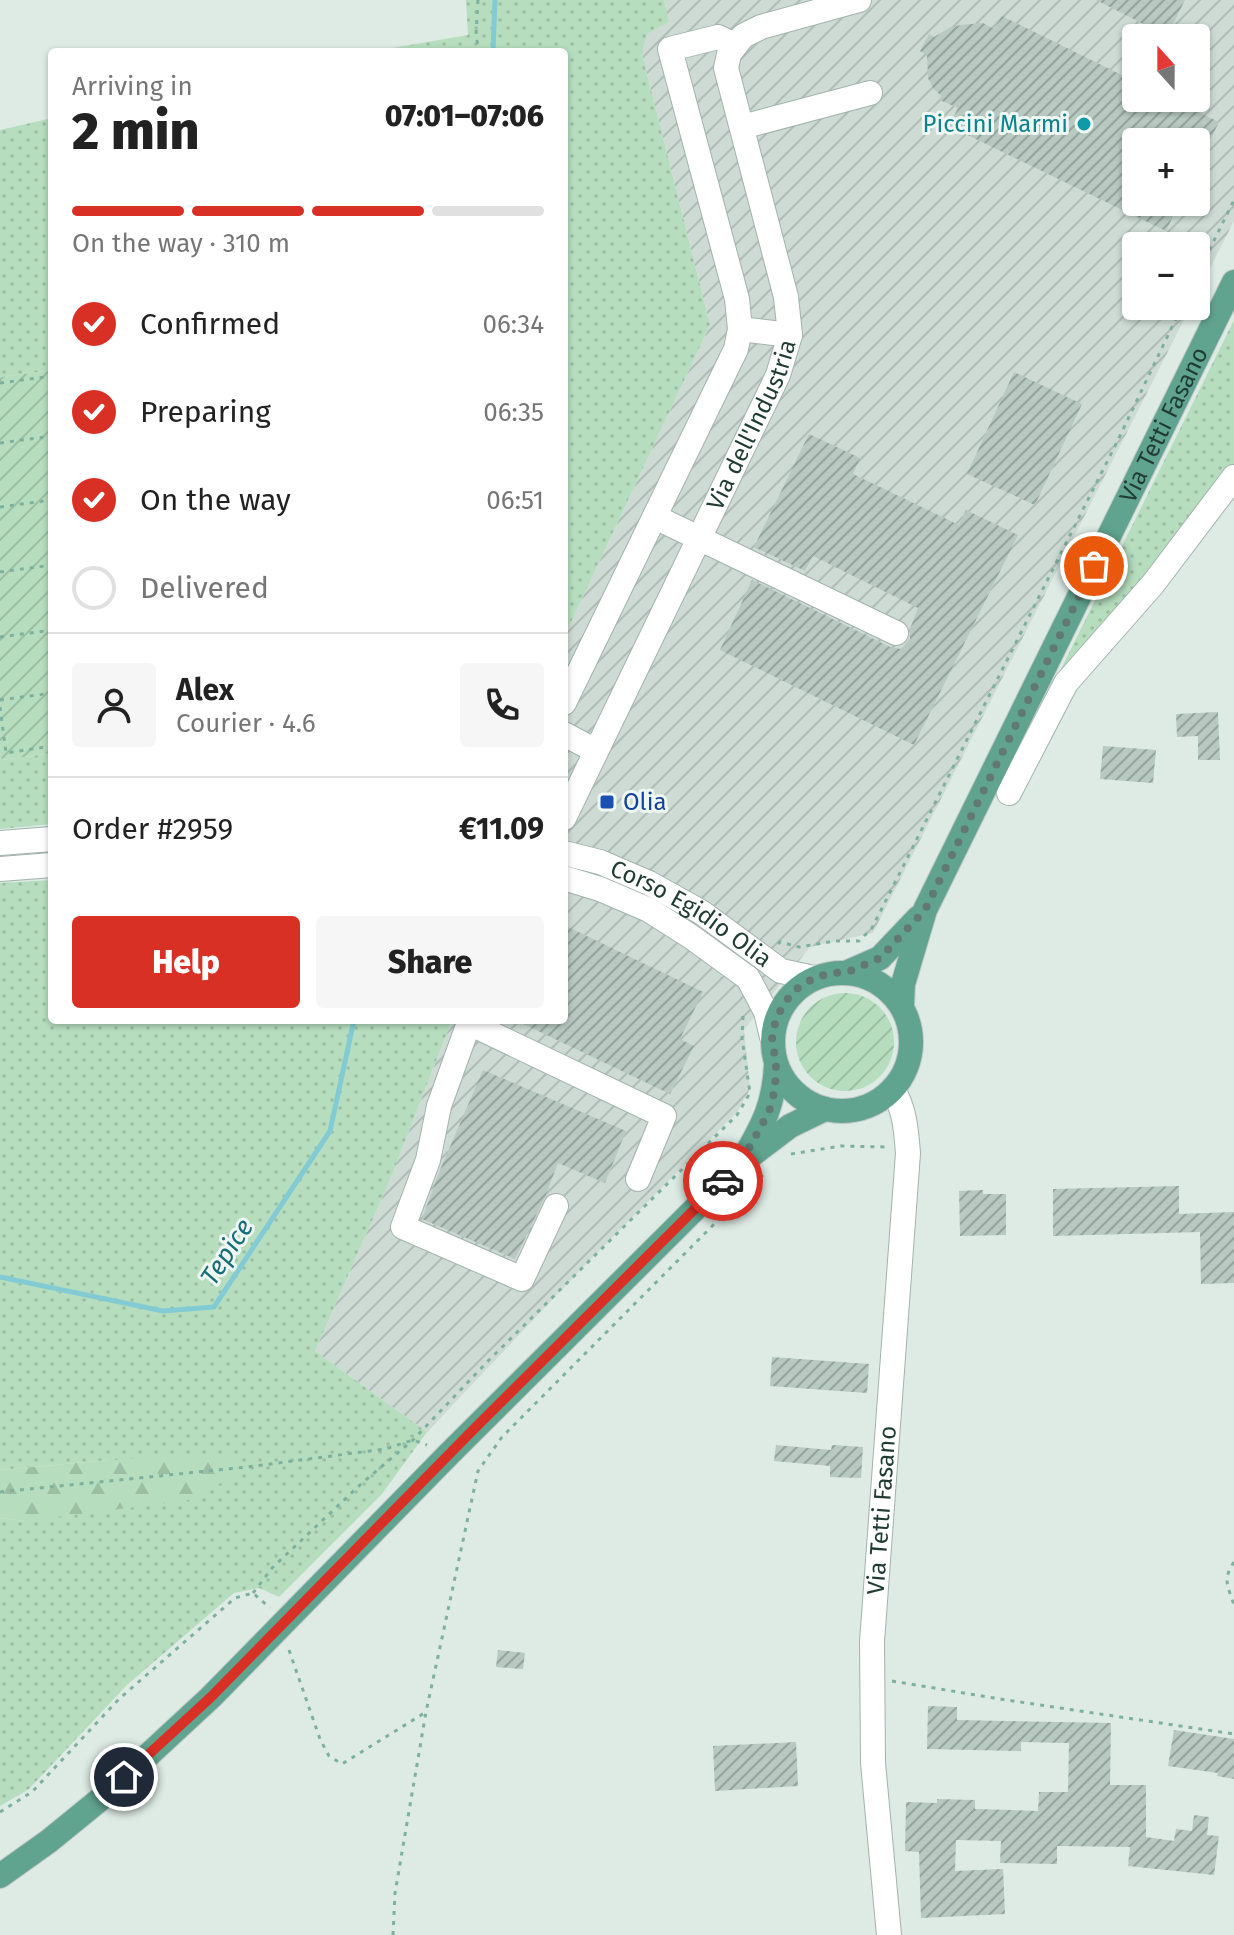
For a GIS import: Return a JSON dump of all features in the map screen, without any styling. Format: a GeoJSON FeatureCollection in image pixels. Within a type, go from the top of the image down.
{"type":"FeatureCollection","features":[{"type":"Feature","properties":{"kind":"main road","name":"Via Tetti Fasano"},"geometry":{"type":"LineString","coordinates":[[902,1006],[903,984],[925,910],[1234,282]]}},
{"type":"Feature","properties":{"kind":"main road","name":"Via Tetti Fasano"},"geometry":{"type":"LineString","coordinates":[[848,972],[880,958],[925,910]]}},
{"type":"Feature","properties":{"kind":"main road"},"geometry":{"type":"LineString","coordinates":[[740,1164],[769,1112],[775,1089],[772,1037],[776,1019],[785,1002],[798,988],[814,978],[831,973],[848,972],[869,978],[888,989],[902,1006],[910,1027],[911,1050],[905,1071],[893,1090],[861,1109],[825,1109],[804,1100],[787,1085],[776,1065]]}},
{"type":"Feature","properties":{"kind":"main road"},"geometry":{"type":"LineString","coordinates":[[0,1876],[103,1797],[211,1697],[740,1164],[790,1126],[825,1109]]}},
{"type":"Feature","properties":{"kind":"street"},"geometry":{"type":"LineString","coordinates":[[568,695],[736,349],[740,329],[737,299],[670,49],[718,37],[735,45],[743,36],[761,27],[859,0]]}},
{"type":"Feature","properties":{"kind":"street","name":"Via dell'Industria"},"geometry":{"type":"LineString","coordinates":[[568,810],[778,375],[790,335],[786,297],[726,68],[735,45]]}},
{"type":"Feature","properties":{"kind":"street"},"geometry":{"type":"LineString","coordinates":[[742,127],[870,93]]}},
{"type":"Feature","properties":{"kind":"street"},"geometry":{"type":"LineString","coordinates":[[740,329],[790,335]]}},
{"type":"Feature","properties":{"kind":"street"},"geometry":{"type":"LineString","coordinates":[[1009,793],[1066,683],[1153,584],[1234,477]]}},
{"type":"Feature","properties":{"kind":"street"},"geometry":{"type":"LineString","coordinates":[[655,517],[896,633]]}},
{"type":"Feature","properties":{"kind":"street"},"geometry":{"type":"LineString","coordinates":[[1032,694],[1055,705]]}},
{"type":"Feature","properties":{"kind":"street"},"geometry":{"type":"LineString","coordinates":[[568,736],[596,751]]}},
{"type":"Feature","properties":{"kind":"street"},"geometry":{"type":"LineString","coordinates":[[0,843],[48,839]]}},
{"type":"Feature","properties":{"kind":"street","name":"Corso Egidio Olia"},"geometry":{"type":"LineString","coordinates":[[568,854],[600,862],[649,883],[701,912],[781,971],[814,978]]}},
{"type":"Feature","properties":{"kind":"street"},"geometry":{"type":"LineString","coordinates":[[0,869],[48,865]]}},
{"type":"Feature","properties":{"kind":"street","name":"Corso Egidio Olia"},"geometry":{"type":"LineString","coordinates":[[568,879],[649,910],[748,978],[766,1012],[772,1037]]}},
{"type":"Feature","properties":{"kind":"street"},"geometry":{"type":"LineString","coordinates":[[469,1024],[439,1106],[428,1160],[403,1227],[522,1279],[556,1206]]}},
{"type":"Feature","properties":{"kind":"street"},"geometry":{"type":"LineString","coordinates":[[476,1024],[664,1116],[638,1179]]}},
{"type":"Feature","properties":{"kind":"street","name":"Via Tetti Fasano"},"geometry":{"type":"LineString","coordinates":[[889,1935],[873,1763],[872,1642],[908,1153],[905,1116],[893,1090]]}},
{"type":"Feature","properties":{"kind":"path"},"geometry":{"type":"LineString","coordinates":[[478,0],[478,48]]}},
{"type":"Feature","properties":{"kind":"path"},"geometry":{"type":"LineString","coordinates":[[1210,249],[1234,200]]}},
{"type":"Feature","properties":{"kind":"path"},"geometry":{"type":"LineString","coordinates":[[772,952],[780,942],[799,947],[859,941],[872,928],[1175,320]]}},
{"type":"Feature","properties":{"kind":"path"},"geometry":{"type":"LineString","coordinates":[[0,383],[48,377]]}},
{"type":"Feature","properties":{"kind":"path"},"geometry":{"type":"LineString","coordinates":[[0,443],[48,437]]}},
{"type":"Feature","properties":{"kind":"path"},"geometry":{"type":"LineString","coordinates":[[0,507],[48,501]]}},
{"type":"Feature","properties":{"kind":"path"},"geometry":{"type":"LineString","coordinates":[[0,572],[48,566]]}},
{"type":"Feature","properties":{"kind":"path"},"geometry":{"type":"LineString","coordinates":[[0,637],[48,631]]}},
{"type":"Feature","properties":{"kind":"path"},"geometry":{"type":"LineString","coordinates":[[0,700],[48,694]]}},
{"type":"Feature","properties":{"kind":"path"},"geometry":{"type":"LineString","coordinates":[[0,707],[6,753],[48,747]]}},
{"type":"Feature","properties":{"kind":"path"},"geometry":{"type":"LineString","coordinates":[[0,1812],[32,1792],[119,1699],[235,1598],[253,1593],[272,1568],[413,1440],[488,1361],[737,1115],[750,1093],[742,1038],[743,1010]]}},
{"type":"Feature","properties":{"kind":"path"},"geometry":{"type":"LineString","coordinates":[[785,1157],[794,1152],[841,1146],[882,1146],[908,1153]]}},
{"type":"Feature","properties":{"kind":"path"},"geometry":{"type":"LineString","coordinates":[[393,1935],[395,1893],[426,1712],[478,1471],[502,1437],[767,1171]]}},
{"type":"Feature","properties":{"kind":"path"},"geometry":{"type":"LineString","coordinates":[[0,1492],[247,1467],[385,1449],[413,1440],[449,1454]]}},
{"type":"Feature","properties":{"kind":"path"},"geometry":{"type":"LineString","coordinates":[[1234,1562],[1227,1573],[1234,1605]]}},
{"type":"Feature","properties":{"kind":"path"},"geometry":{"type":"LineString","coordinates":[[253,1593],[271,1608]]}},
{"type":"Feature","properties":{"kind":"path"},"geometry":{"type":"LineString","coordinates":[[286,1641],[320,1739],[329,1756],[342,1764],[426,1712]]}},
{"type":"Feature","properties":{"kind":"path"},"geometry":{"type":"LineString","coordinates":[[872,1678],[1234,1734]]}},
{"type":"Feature","properties":{"kind":"shaded area"},"geometry":{"type":"Polygon","coordinates":[[[664,0],[1234,0],[1234,221],[1210,268],[1210,232],[1122,232],[1122,320],[1184,320],[873,933],[810,947],[744,1030],[750,1089],[737,1112],[589,1261],[427,1432],[315,1351],[389,1182],[450,1024],[568,1024],[568,628],[710,325],[642,54],[647,34],[669,22],[664,0]]]}},
{"type":"Feature","properties":{"kind":"green space"},"geometry":{"type":"Polygon","coordinates":[[[466,0],[664,0],[669,22],[647,34],[642,54],[710,325],[568,628],[568,48],[392,48],[468,35],[466,0]]]}},
{"type":"Feature","properties":{"kind":"green space"},"geometry":{"type":"Polygon","coordinates":[[[48,119],[48,371],[0,377],[0,130],[48,119]]]}},
{"type":"Feature","properties":{"kind":"green space"},"geometry":{"type":"Polygon","coordinates":[[[1234,320],[1234,465],[1145,581],[1055,681],[1234,320]]]}},
{"type":"Feature","properties":{"kind":"green space"},"geometry":{"type":"Polygon","coordinates":[[[48,371],[48,754],[2,760],[0,745],[0,377],[48,371]]]}},
{"type":"Feature","properties":{"kind":"green space"},"geometry":{"type":"Polygon","coordinates":[[[0,745],[3,760],[48,754],[48,824],[0,829],[0,745]]]}},
{"type":"Feature","properties":{"kind":"green space"},"geometry":{"type":"Polygon","coordinates":[[[48,880],[48,1024],[450,1024],[389,1182],[315,1351],[427,1432],[382,1494],[279,1597],[259,1588],[234,1593],[127,1685],[29,1789],[0,1806],[0,1518],[25,1521],[109,1460],[0,1470],[0,883],[48,880]]]}},
{"type":"Feature","properties":{"kind":"green space"},"geometry":{"type":"Polygon","coordinates":[[[845,993],[864,997],[880,1007],[890,1023],[894,1042],[890,1061],[880,1077],[864,1087],[845,1091],[826,1087],[810,1077],[800,1061],[796,1042],[800,1023],[810,1007],[826,997],[845,993]]]}},
{"type":"Feature","properties":{"kind":"green space"},"geometry":{"type":"Polygon","coordinates":[[[229,1454],[238,1462],[237,1474],[190,1500],[25,1521],[0,1518],[0,1470],[229,1454]]]}},
{"type":"Feature","properties":{"kind":"building"},"geometry":{"type":"Polygon","coordinates":[[[1096,0],[1185,0],[1173,24],[1143,24],[1096,0]]]}},
{"type":"Feature","properties":{"kind":"building","name":"Piccini Marmi"},"geometry":{"type":"Polygon","coordinates":[[[1002,16],[1122,75],[1122,112],[1198,112],[1219,122],[1210,140],[1210,128],[1122,128],[1122,210],[949,126],[958,108],[940,100],[941,96],[928,78],[927,55],[920,51],[929,34],[934,37],[951,27],[983,23],[994,29],[1002,16]]]}},
{"type":"Feature","properties":{"kind":"building","name":"Piccini Marmi"},"geometry":{"type":"Polygon","coordinates":[[[1135,216],[1173,216],[1166,231],[1135,216]]]}},
{"type":"Feature","properties":{"kind":"building"},"geometry":{"type":"Polygon","coordinates":[[[1014,372],[1082,404],[1035,505],[967,474],[1014,372]]]}},
{"type":"Feature","properties":{"kind":"building"},"geometry":{"type":"Polygon","coordinates":[[[809,434],[860,458],[853,474],[959,525],[966,510],[1018,535],[914,745],[720,650],[752,580],[890,647],[901,649],[910,639],[910,629],[918,608],[813,556],[805,571],[754,547],[809,434]]]}},
{"type":"Feature","properties":{"kind":"building"},"geometry":{"type":"Polygon","coordinates":[[[1218,712],[1220,760],[1198,760],[1198,736],[1177,737],[1176,714],[1218,712]]]}},
{"type":"Feature","properties":{"kind":"building"},"geometry":{"type":"Polygon","coordinates":[[[1103,746],[1156,750],[1153,783],[1100,779],[1103,746]]]}},
{"type":"Feature","properties":{"kind":"building"},"geometry":{"type":"Polygon","coordinates":[[[568,927],[703,992],[680,1039],[694,1046],[670,1094],[523,1024],[568,1024],[568,927]]]}},
{"type":"Feature","properties":{"kind":"building"},"geometry":{"type":"Polygon","coordinates":[[[483,1070],[626,1131],[605,1183],[558,1163],[515,1259],[422,1219],[483,1070]]]}},
{"type":"Feature","properties":{"kind":"building"},"geometry":{"type":"Polygon","coordinates":[[[1179,1186],[1179,1214],[1234,1212],[1234,1283],[1201,1284],[1200,1232],[1053,1236],[1053,1189],[1179,1186]]]}},
{"type":"Feature","properties":{"kind":"building"},"geometry":{"type":"Polygon","coordinates":[[[983,1190],[983,1194],[1006,1194],[1006,1235],[960,1236],[959,1191],[983,1190]]]}},
{"type":"Feature","properties":{"kind":"building"},"geometry":{"type":"Polygon","coordinates":[[[772,1357],[869,1364],[867,1393],[770,1386],[772,1357]]]}},
{"type":"Feature","properties":{"kind":"building"},"geometry":{"type":"Polygon","coordinates":[[[776,1445],[831,1450],[832,1445],[863,1447],[861,1478],[830,1477],[830,1466],[774,1461],[776,1445]]]}},
{"type":"Feature","properties":{"kind":"building"},"geometry":{"type":"Polygon","coordinates":[[[498,1650],[525,1653],[523,1669],[496,1667],[498,1650]]]}},
{"type":"Feature","properties":{"kind":"building"},"geometry":{"type":"Polygon","coordinates":[[[928,1706],[957,1707],[957,1720],[1111,1723],[1110,1785],[1146,1785],[1146,1837],[1174,1841],[1176,1829],[1192,1831],[1194,1815],[1209,1817],[1207,1835],[1219,1836],[1214,1875],[1128,1866],[1130,1847],[1057,1846],[1057,1864],[1000,1863],[1001,1841],[956,1840],[955,1871],[1003,1869],[1005,1914],[921,1918],[919,1852],[905,1851],[906,1802],[975,1800],[975,1809],[1038,1811],[1039,1792],[1068,1792],[1069,1743],[1021,1742],[1021,1751],[927,1749],[928,1706]]]}},
{"type":"Feature","properties":{"kind":"building"},"geometry":{"type":"Polygon","coordinates":[[[1174,1730],[1234,1739],[1234,1779],[1217,1776],[1218,1773],[1168,1766],[1174,1730]]]}},
{"type":"Feature","properties":{"kind":"building"},"geometry":{"type":"Polygon","coordinates":[[[796,1742],[798,1786],[715,1791],[713,1746],[796,1742]]]}},
{"type":"Feature","properties":{"kind":"waterway","name":"Tepice"},"geometry":{"type":"LineString","coordinates":[[493,48],[495,0]]}},
{"type":"Feature","properties":{"kind":"waterway","name":"Tepice"},"geometry":{"type":"LineString","coordinates":[[0,1277],[163,1311],[214,1307],[330,1131],[353,1024]]}},
{"type":"Feature","properties":{"kind":"way so far"},"geometry":{"type":"LineString","coordinates":[[723,1181],[740,1164],[769,1112],[775,1089],[776,1065],[772,1037],[776,1019],[785,1002],[798,988],[814,978],[848,972],[880,958],[925,910],[1094,566]]}},
{"type":"Feature","properties":{"kind":"place","name":"Piccini Marmi"},"geometry":{"type":"Point","coordinates":[1084,124]}},
{"type":"Feature","properties":{"kind":"place","name":"Olia"},"geometry":{"type":"Point","coordinates":[607,802]}},
{"type":"Feature","properties":{"kind":"route"},"geometry":{"type":"LineString","coordinates":[[124,1777],[211,1697],[723,1181]]}}]}
